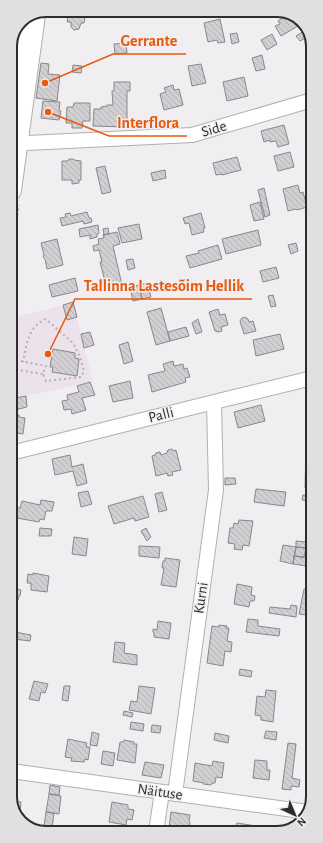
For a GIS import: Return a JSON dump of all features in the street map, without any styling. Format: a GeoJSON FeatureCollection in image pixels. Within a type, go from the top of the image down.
{"type":"FeatureCollection","features":[{"type":"Feature","properties":{"kind":"highway"},"geometry":{"type":"LineString","coordinates":[[17,123],[33,20]]}},
{"type":"Feature","properties":{"kind":"street","name":"Side"},"geometry":{"type":"LineString","coordinates":[[17,142],[192,135],[306,102]]}},
{"type":"Feature","properties":{"kind":"street","name":"Palli"},"geometry":{"type":"LineString","coordinates":[[17,451],[306,379]]}},
{"type":"Feature","properties":{"kind":"street","name":"Kurni"},"geometry":{"type":"LineString","coordinates":[[158,826],[168,793],[216,490],[214,402]]}},
{"type":"Feature","properties":{"kind":"street","name":"Näituse"},"geometry":{"type":"LineString","coordinates":[[17,772],[302,811]]}},
{"type":"Feature","properties":{"kind":"path"},"geometry":{"type":"LineString","coordinates":[[17,360],[23,362],[46,366],[43,374],[46,381],[81,377],[84,371],[80,356],[73,344],[45,319],[33,328],[23,362]]}},
{"type":"Feature","properties":{"kind":"path"},"geometry":{"type":"LineString","coordinates":[[17,370],[43,374]]}},
{"type":"Feature","properties":{"kind":"shaded area"},"geometry":{"type":"Polygon","coordinates":[[[73,302],[93,382],[17,398],[17,316],[73,302]]]}},
{"type":"Feature","properties":{"kind":"building"},"geometry":{"type":"Polygon","coordinates":[[[68,17],[85,17],[84,23],[81,23],[79,29],[74,30],[71,27],[71,22],[67,22],[68,17]]]}},
{"type":"Feature","properties":{"kind":"building"},"geometry":{"type":"Polygon","coordinates":[[[283,18],[288,19],[298,26],[281,36],[275,26],[280,24],[278,21],[283,18]]]}},
{"type":"Feature","properties":{"kind":"building"},"geometry":{"type":"Polygon","coordinates":[[[220,19],[225,42],[218,43],[217,40],[208,42],[204,23],[220,19]]]}},
{"type":"Feature","properties":{"kind":"building"},"geometry":{"type":"Polygon","coordinates":[[[302,32],[305,38],[300,41],[296,36],[302,32]]]}},
{"type":"Feature","properties":{"kind":"building"},"geometry":{"type":"Polygon","coordinates":[[[237,33],[239,42],[232,44],[230,34],[237,33]]]}},
{"type":"Feature","properties":{"kind":"building"},"geometry":{"type":"Polygon","coordinates":[[[272,34],[277,44],[267,50],[261,40],[272,34]]]}},
{"type":"Feature","properties":{"kind":"building"},"geometry":{"type":"Polygon","coordinates":[[[126,43],[127,53],[115,54],[114,44],[126,43]]]}},
{"type":"Feature","properties":{"kind":"building"},"geometry":{"type":"Polygon","coordinates":[[[262,55],[265,69],[256,71],[252,58],[262,55]]]}},
{"type":"Feature","properties":{"kind":"building"},"geometry":{"type":"Polygon","coordinates":[[[41,63],[49,64],[48,74],[60,75],[57,101],[36,98],[41,63]]]}},
{"type":"Feature","properties":{"kind":"building"},"geometry":{"type":"Polygon","coordinates":[[[201,64],[206,83],[192,86],[188,66],[201,64]]]}},
{"type":"Feature","properties":{"kind":"building"},"geometry":{"type":"Polygon","coordinates":[[[73,65],[82,66],[81,73],[72,72],[73,65]]]}},
{"type":"Feature","properties":{"kind":"building"},"geometry":{"type":"Polygon","coordinates":[[[244,77],[248,96],[227,101],[223,82],[244,77]]]}},
{"type":"Feature","properties":{"kind":"building"},"geometry":{"type":"Polygon","coordinates":[[[114,82],[130,82],[130,91],[127,91],[127,127],[93,126],[94,109],[101,109],[101,107],[107,105],[113,105],[112,91],[114,91],[114,82]]]}},
{"type":"Feature","properties":{"kind":"building"},"geometry":{"type":"Polygon","coordinates":[[[173,85],[174,90],[179,89],[183,105],[164,110],[160,94],[166,92],[164,88],[173,85]]]}},
{"type":"Feature","properties":{"kind":"building"},"geometry":{"type":"Polygon","coordinates":[[[43,101],[60,102],[59,111],[61,111],[59,120],[41,118],[43,101]]]}},
{"type":"Feature","properties":{"kind":"building"},"geometry":{"type":"Polygon","coordinates":[[[74,103],[90,103],[90,121],[83,121],[82,128],[72,128],[72,123],[66,123],[67,107],[73,107],[74,103]]]}},
{"type":"Feature","properties":{"kind":"building"},"geometry":{"type":"Polygon","coordinates":[[[284,125],[289,144],[278,147],[276,141],[270,142],[270,140],[264,142],[261,131],[284,125]]]}},
{"type":"Feature","properties":{"kind":"building"},"geometry":{"type":"Polygon","coordinates":[[[290,152],[294,167],[278,171],[274,156],[290,152]]]}},
{"type":"Feature","properties":{"kind":"building"},"geometry":{"type":"Polygon","coordinates":[[[237,157],[241,170],[216,175],[213,163],[237,157]]]}},
{"type":"Feature","properties":{"kind":"building"},"geometry":{"type":"Polygon","coordinates":[[[69,159],[81,161],[81,180],[79,180],[79,183],[72,184],[72,180],[62,180],[62,161],[68,161],[69,159]]]}},
{"type":"Feature","properties":{"kind":"building"},"geometry":{"type":"Polygon","coordinates":[[[105,166],[111,192],[102,194],[96,168],[105,166]]]}},
{"type":"Feature","properties":{"kind":"building"},"geometry":{"type":"Polygon","coordinates":[[[165,170],[166,178],[153,181],[151,173],[165,170]]]}},
{"type":"Feature","properties":{"kind":"building"},"geometry":{"type":"Polygon","coordinates":[[[298,185],[300,193],[303,192],[306,207],[288,211],[283,189],[298,185]]]}},
{"type":"Feature","properties":{"kind":"building"},"geometry":{"type":"Polygon","coordinates":[[[264,188],[270,215],[265,217],[258,190],[264,188]]]}},
{"type":"Feature","properties":{"kind":"building"},"geometry":{"type":"Polygon","coordinates":[[[260,202],[264,219],[254,221],[250,205],[260,202]]]}},
{"type":"Feature","properties":{"kind":"building"},"geometry":{"type":"Polygon","coordinates":[[[87,212],[92,222],[84,224],[83,221],[62,226],[60,218],[66,217],[65,214],[70,213],[71,216],[87,212]]]}},
{"type":"Feature","properties":{"kind":"building"},"geometry":{"type":"Polygon","coordinates":[[[201,213],[205,228],[203,229],[204,232],[192,235],[189,223],[185,224],[183,218],[201,213]]]}},
{"type":"Feature","properties":{"kind":"building"},"geometry":{"type":"Polygon","coordinates":[[[139,224],[142,239],[122,243],[118,228],[139,224]]]}},
{"type":"Feature","properties":{"kind":"building"},"geometry":{"type":"Polygon","coordinates":[[[98,225],[99,233],[97,234],[97,237],[90,239],[90,235],[80,237],[79,229],[98,225]]]}},
{"type":"Feature","properties":{"kind":"building"},"geometry":{"type":"Polygon","coordinates":[[[108,228],[109,234],[104,235],[103,229],[108,228]]]}},
{"type":"Feature","properties":{"kind":"building"},"geometry":{"type":"Polygon","coordinates":[[[258,230],[261,245],[226,254],[222,239],[258,230]]]}},
{"type":"Feature","properties":{"kind":"building"},"geometry":{"type":"Polygon","coordinates":[[[117,232],[120,244],[113,246],[122,285],[107,289],[100,262],[102,262],[99,250],[94,251],[93,246],[99,244],[98,239],[104,238],[103,235],[117,232]]]}},
{"type":"Feature","properties":{"kind":"building"},"geometry":{"type":"Polygon","coordinates":[[[57,239],[63,265],[47,269],[41,243],[57,239]]]}},
{"type":"Feature","properties":{"kind":"building"},"geometry":{"type":"Polygon","coordinates":[[[296,243],[298,251],[291,254],[288,245],[296,243]]]}},
{"type":"Feature","properties":{"kind":"building"},"geometry":{"type":"Polygon","coordinates":[[[218,245],[222,259],[190,268],[186,256],[199,253],[198,251],[218,245]]]}},
{"type":"Feature","properties":{"kind":"building"},"geometry":{"type":"Polygon","coordinates":[[[133,259],[135,268],[128,270],[126,260],[133,259]]]}},
{"type":"Feature","properties":{"kind":"building"},"geometry":{"type":"Polygon","coordinates":[[[276,267],[279,278],[263,282],[260,271],[276,267]]]}},
{"type":"Feature","properties":{"kind":"building"},"geometry":{"type":"Polygon","coordinates":[[[75,278],[78,291],[52,297],[49,285],[75,278]]]}},
{"type":"Feature","properties":{"kind":"building"},"geometry":{"type":"Polygon","coordinates":[[[147,283],[151,297],[142,299],[139,285],[147,283]]]}},
{"type":"Feature","properties":{"kind":"building"},"geometry":{"type":"Polygon","coordinates":[[[139,285],[142,299],[133,301],[130,287],[139,285]]]}},
{"type":"Feature","properties":{"kind":"building"},"geometry":{"type":"Polygon","coordinates":[[[273,295],[276,306],[271,307],[268,296],[273,295]]]}},
{"type":"Feature","properties":{"kind":"building"},"geometry":{"type":"Polygon","coordinates":[[[73,302],[77,317],[67,320],[63,305],[73,302]]]}},
{"type":"Feature","properties":{"kind":"building"},"geometry":{"type":"Polygon","coordinates":[[[161,308],[170,341],[156,345],[147,312],[161,308]]]}},
{"type":"Feature","properties":{"kind":"building"},"geometry":{"type":"Polygon","coordinates":[[[218,309],[220,315],[225,314],[228,325],[221,327],[222,331],[217,332],[215,331],[209,312],[218,309]]]}},
{"type":"Feature","properties":{"kind":"building"},"geometry":{"type":"Polygon","coordinates":[[[245,317],[249,322],[253,321],[256,331],[244,334],[240,321],[245,317]]]}},
{"type":"Feature","properties":{"kind":"building"},"geometry":{"type":"Polygon","coordinates":[[[198,319],[202,332],[196,334],[192,323],[198,319]]]}},
{"type":"Feature","properties":{"kind":"building"},"geometry":{"type":"Polygon","coordinates":[[[186,327],[189,336],[170,341],[168,332],[186,327]]]}},
{"type":"Feature","properties":{"kind":"building"},"geometry":{"type":"Polygon","coordinates":[[[90,332],[94,345],[84,348],[81,334],[90,332]]]}},
{"type":"Feature","properties":{"kind":"building"},"geometry":{"type":"Polygon","coordinates":[[[280,334],[284,349],[256,356],[253,340],[280,334]]]}},
{"type":"Feature","properties":{"kind":"building"},"geometry":{"type":"Polygon","coordinates":[[[128,342],[133,361],[124,364],[119,345],[128,342]]]}},
{"type":"Feature","properties":{"kind":"building"},"geometry":{"type":"Polygon","coordinates":[[[53,349],[75,353],[75,358],[79,359],[77,376],[52,372],[53,367],[50,367],[53,349]]]}},
{"type":"Feature","properties":{"kind":"building"},"geometry":{"type":"Polygon","coordinates":[[[173,361],[174,366],[183,364],[184,369],[187,368],[190,377],[185,378],[186,382],[152,392],[148,375],[165,371],[163,364],[173,361]]]}},
{"type":"Feature","properties":{"kind":"building"},"geometry":{"type":"Polygon","coordinates":[[[130,381],[133,398],[113,402],[109,386],[130,381]]]}},
{"type":"Feature","properties":{"kind":"building"},"geometry":{"type":"Polygon","coordinates":[[[90,382],[95,395],[82,398],[86,410],[72,414],[71,409],[64,410],[62,401],[68,400],[67,395],[79,392],[77,386],[90,382]]]}},
{"type":"Feature","properties":{"kind":"building"},"geometry":{"type":"Polygon","coordinates":[[[26,396],[27,407],[17,410],[17,398],[26,396]]]}},
{"type":"Feature","properties":{"kind":"building"},"geometry":{"type":"Polygon","coordinates":[[[261,405],[265,421],[238,428],[234,412],[261,405]]]}},
{"type":"Feature","properties":{"kind":"building"},"geometry":{"type":"Polygon","coordinates":[[[17,414],[19,415],[19,417],[25,418],[23,434],[17,433],[17,414]]]}},
{"type":"Feature","properties":{"kind":"building"},"geometry":{"type":"Polygon","coordinates":[[[306,447],[306,488],[305,488],[306,447]]]}},
{"type":"Feature","properties":{"kind":"building"},"geometry":{"type":"Polygon","coordinates":[[[172,449],[173,451],[176,450],[181,470],[172,472],[173,475],[168,476],[167,473],[156,476],[152,456],[160,452],[161,455],[167,453],[168,450],[172,449]]]}},
{"type":"Feature","properties":{"kind":"building"},"geometry":{"type":"Polygon","coordinates":[[[70,455],[72,467],[83,464],[87,483],[77,486],[73,471],[55,475],[52,459],[70,455]]]}},
{"type":"Feature","properties":{"kind":"building"},"geometry":{"type":"Polygon","coordinates":[[[225,478],[235,478],[236,484],[225,485],[225,478]]]}},
{"type":"Feature","properties":{"kind":"building"},"geometry":{"type":"Polygon","coordinates":[[[256,489],[286,492],[284,506],[254,502],[256,489]]]}},
{"type":"Feature","properties":{"kind":"building"},"geometry":{"type":"Polygon","coordinates":[[[88,491],[92,504],[81,507],[78,493],[88,491]]]}},
{"type":"Feature","properties":{"kind":"building"},"geometry":{"type":"Polygon","coordinates":[[[162,492],[167,510],[159,512],[155,494],[162,492]]]}},
{"type":"Feature","properties":{"kind":"building"},"geometry":{"type":"Polygon","coordinates":[[[303,495],[306,496],[306,501],[302,500],[303,495]]]}},
{"type":"Feature","properties":{"kind":"building"},"geometry":{"type":"Polygon","coordinates":[[[143,496],[149,517],[135,521],[134,518],[114,524],[108,506],[143,496]]]}},
{"type":"Feature","properties":{"kind":"building"},"geometry":{"type":"Polygon","coordinates":[[[41,500],[54,502],[52,511],[46,511],[44,520],[40,519],[39,522],[17,518],[17,508],[20,508],[22,501],[40,505],[41,500]]]}},
{"type":"Feature","properties":{"kind":"building"},"geometry":{"type":"Polygon","coordinates":[[[239,520],[253,521],[249,546],[243,545],[242,550],[234,549],[235,544],[228,543],[230,528],[233,528],[234,523],[238,524],[239,520]]]}},
{"type":"Feature","properties":{"kind":"building"},"geometry":{"type":"Polygon","coordinates":[[[40,528],[52,529],[51,536],[39,536],[40,528]]]}},
{"type":"Feature","properties":{"kind":"building"},"geometry":{"type":"Polygon","coordinates":[[[146,528],[151,537],[147,541],[141,531],[146,528]]]}},
{"type":"Feature","properties":{"kind":"building"},"geometry":{"type":"Polygon","coordinates":[[[74,537],[88,539],[86,556],[72,554],[74,537]]]}},
{"type":"Feature","properties":{"kind":"building"},"geometry":{"type":"Polygon","coordinates":[[[296,541],[306,542],[306,548],[296,547],[296,541]]]}},
{"type":"Feature","properties":{"kind":"building"},"geometry":{"type":"Polygon","coordinates":[[[283,545],[296,547],[293,564],[280,561],[283,545]]]}},
{"type":"Feature","properties":{"kind":"building"},"geometry":{"type":"Polygon","coordinates":[[[139,546],[160,547],[159,558],[139,556],[139,546]]]}},
{"type":"Feature","properties":{"kind":"building"},"geometry":{"type":"Polygon","coordinates":[[[296,547],[306,548],[304,557],[294,556],[296,547]]]}},
{"type":"Feature","properties":{"kind":"building"},"geometry":{"type":"Polygon","coordinates":[[[294,556],[306,558],[306,566],[293,564],[294,556]]]}},
{"type":"Feature","properties":{"kind":"building"},"geometry":{"type":"Polygon","coordinates":[[[165,558],[180,560],[176,587],[161,585],[164,568],[162,568],[163,561],[165,561],[165,558]]]}},
{"type":"Feature","properties":{"kind":"building"},"geometry":{"type":"Polygon","coordinates":[[[33,573],[49,576],[47,592],[31,590],[31,583],[27,583],[28,574],[33,575],[33,573]]]}},
{"type":"Feature","properties":{"kind":"building"},"geometry":{"type":"Polygon","coordinates":[[[237,584],[252,587],[251,595],[255,596],[254,601],[250,601],[249,607],[234,604],[237,584]]]}},
{"type":"Feature","properties":{"kind":"building"},"geometry":{"type":"Polygon","coordinates":[[[17,589],[21,590],[17,600],[17,589]]]}},
{"type":"Feature","properties":{"kind":"building"},"geometry":{"type":"Polygon","coordinates":[[[304,589],[306,589],[306,615],[299,614],[304,589]]]}},
{"type":"Feature","properties":{"kind":"building"},"geometry":{"type":"Polygon","coordinates":[[[291,605],[297,606],[296,617],[269,613],[270,607],[290,609],[291,605]]]}},
{"type":"Feature","properties":{"kind":"building"},"geometry":{"type":"Polygon","coordinates":[[[248,619],[258,620],[258,626],[280,629],[279,636],[246,632],[248,619]]]}},
{"type":"Feature","properties":{"kind":"building"},"geometry":{"type":"Polygon","coordinates":[[[158,621],[171,623],[169,639],[154,637],[153,629],[157,630],[158,621]]]}},
{"type":"Feature","properties":{"kind":"building"},"geometry":{"type":"Polygon","coordinates":[[[219,625],[227,626],[226,628],[229,628],[227,641],[232,642],[231,652],[225,651],[223,666],[207,663],[212,626],[219,627],[219,625]]]}},
{"type":"Feature","properties":{"kind":"building"},"geometry":{"type":"Polygon","coordinates":[[[17,632],[31,635],[30,641],[17,639],[17,632]]]}},
{"type":"Feature","properties":{"kind":"building"},"geometry":{"type":"Polygon","coordinates":[[[115,642],[125,643],[124,653],[137,655],[137,665],[113,662],[115,642]]]}},
{"type":"Feature","properties":{"kind":"building"},"geometry":{"type":"Polygon","coordinates":[[[240,669],[252,671],[251,677],[239,675],[240,669]]]}},
{"type":"Feature","properties":{"kind":"building"},"geometry":{"type":"Polygon","coordinates":[[[34,681],[48,684],[45,693],[41,692],[39,701],[29,699],[34,681]]]}},
{"type":"Feature","properties":{"kind":"building"},"geometry":{"type":"Polygon","coordinates":[[[64,686],[70,686],[68,701],[62,700],[64,686]]]}},
{"type":"Feature","properties":{"kind":"building"},"geometry":{"type":"Polygon","coordinates":[[[139,686],[155,688],[151,714],[129,710],[131,701],[137,702],[139,686]]]}},
{"type":"Feature","properties":{"kind":"building"},"geometry":{"type":"Polygon","coordinates":[[[266,690],[276,691],[273,722],[261,720],[261,716],[255,715],[257,696],[265,697],[266,690]]]}},
{"type":"Feature","properties":{"kind":"building"},"geometry":{"type":"Polygon","coordinates":[[[124,711],[133,713],[132,717],[123,715],[124,711]]]}},
{"type":"Feature","properties":{"kind":"building"},"geometry":{"type":"Polygon","coordinates":[[[131,722],[144,724],[143,731],[130,729],[131,722]]]}},
{"type":"Feature","properties":{"kind":"building"},"geometry":{"type":"Polygon","coordinates":[[[152,725],[161,726],[160,733],[151,732],[152,725]]]}},
{"type":"Feature","properties":{"kind":"building"},"geometry":{"type":"Polygon","coordinates":[[[266,731],[277,732],[276,740],[264,738],[266,731]]]}},
{"type":"Feature","properties":{"kind":"building"},"geometry":{"type":"Polygon","coordinates":[[[92,732],[99,734],[97,746],[90,745],[92,732]]]}},
{"type":"Feature","properties":{"kind":"building"},"geometry":{"type":"Polygon","coordinates":[[[215,733],[229,736],[228,743],[214,740],[215,733]]]}},
{"type":"Feature","properties":{"kind":"building"},"geometry":{"type":"Polygon","coordinates":[[[68,739],[87,743],[86,747],[90,747],[88,760],[85,759],[84,762],[71,761],[72,758],[65,757],[68,739]]]}},
{"type":"Feature","properties":{"kind":"building"},"geometry":{"type":"Polygon","coordinates":[[[124,740],[137,744],[135,763],[117,760],[120,742],[123,742],[124,740]]]}},
{"type":"Feature","properties":{"kind":"building"},"geometry":{"type":"Polygon","coordinates":[[[288,743],[296,744],[292,778],[300,780],[299,787],[291,786],[291,790],[282,789],[288,743]]]}},
{"type":"Feature","properties":{"kind":"building"},"geometry":{"type":"Polygon","coordinates":[[[103,751],[115,753],[113,766],[101,764],[103,751]]]}},
{"type":"Feature","properties":{"kind":"building"},"geometry":{"type":"Polygon","coordinates":[[[255,760],[267,761],[267,770],[270,770],[269,780],[253,778],[255,760]]]}},
{"type":"Feature","properties":{"kind":"building"},"geometry":{"type":"Polygon","coordinates":[[[213,761],[224,763],[222,778],[216,777],[215,783],[212,783],[211,785],[193,781],[195,763],[212,766],[213,761]]]}},
{"type":"Feature","properties":{"kind":"building"},"geometry":{"type":"Polygon","coordinates":[[[145,762],[164,765],[161,778],[142,775],[145,762]]]}},
{"type":"Feature","properties":{"kind":"building"},"geometry":{"type":"Polygon","coordinates":[[[50,785],[60,787],[59,795],[49,794],[50,785]]]}},
{"type":"Feature","properties":{"kind":"building"},"geometry":{"type":"Polygon","coordinates":[[[49,794],[61,796],[59,814],[46,812],[49,794]]]}},
{"type":"Feature","properties":{"kind":"building"},"geometry":{"type":"Polygon","coordinates":[[[18,802],[21,802],[20,810],[18,802]]]}},
{"type":"Feature","properties":{"kind":"building"},"geometry":{"type":"Polygon","coordinates":[[[112,802],[128,805],[128,809],[134,810],[132,820],[127,819],[126,825],[109,822],[112,802]]]}},
{"type":"Feature","properties":{"kind":"building"},"geometry":{"type":"Polygon","coordinates":[[[46,812],[54,813],[52,826],[44,826],[46,812]]]}},
{"type":"Feature","properties":{"kind":"building"},"geometry":{"type":"Polygon","coordinates":[[[171,812],[190,815],[190,826],[169,826],[171,812]]]}},
{"type":"Feature","properties":{"kind":"building"},"geometry":{"type":"Polygon","coordinates":[[[237,823],[256,826],[236,826],[237,823]]]}},
{"type":"Feature","properties":{"kind":"place","name":"Gerrante"},"geometry":{"type":"Point","coordinates":[45,83]}},
{"type":"Feature","properties":{"kind":"place","name":"Interflora"},"geometry":{"type":"Point","coordinates":[48,112]}},
{"type":"Feature","properties":{"kind":"place","name":"Tallinna Lastesõim Hellik"},"geometry":{"type":"Point","coordinates":[48,354]}}]}
